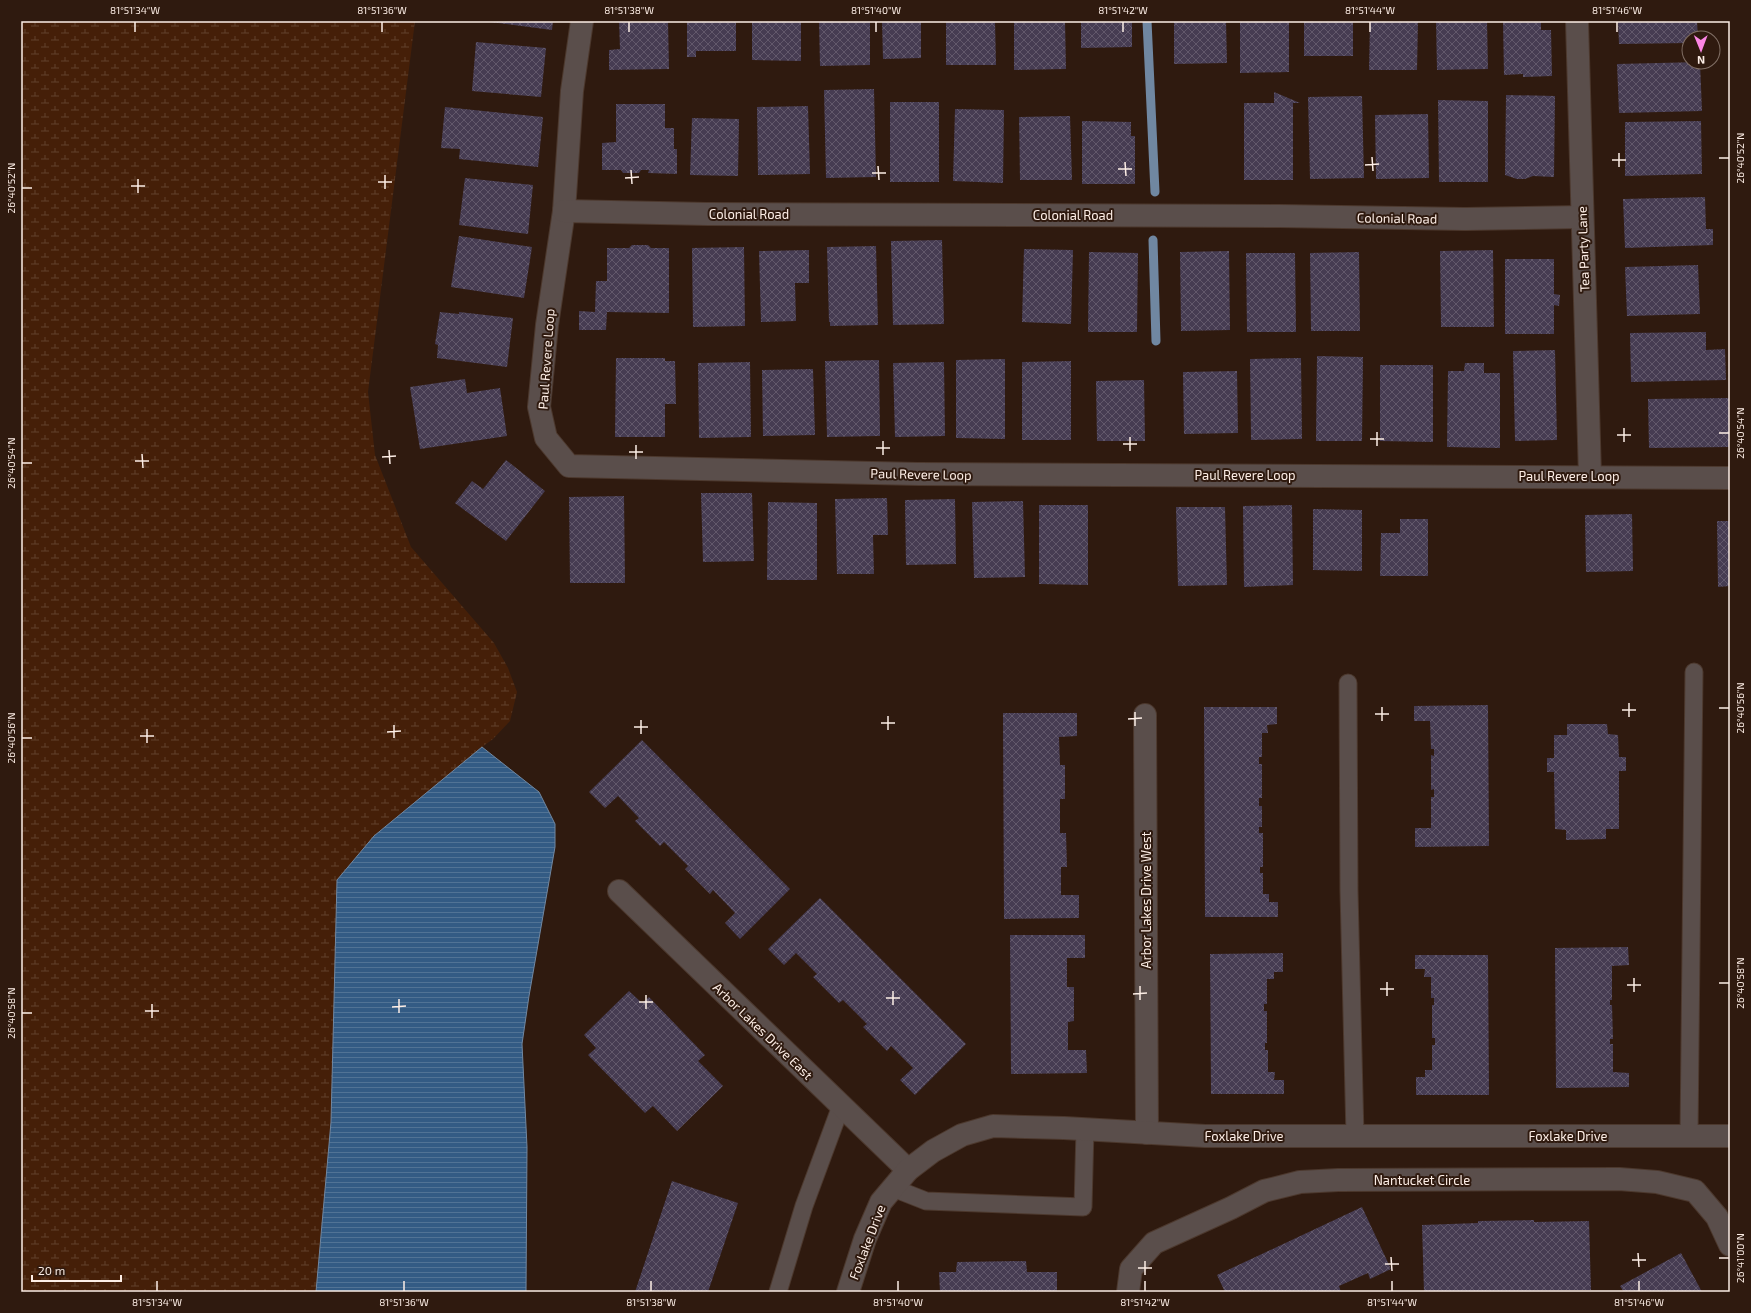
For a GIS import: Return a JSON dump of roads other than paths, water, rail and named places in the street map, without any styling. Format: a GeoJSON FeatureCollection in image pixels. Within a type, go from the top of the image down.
{"type":"FeatureCollection","features":[{"type":"Feature","properties":{"kind":"street","name":"Paul Revere Loop"},"geometry":{"type":"LineString","coordinates":[[582,21],[572,91],[564,211],[547,325],[539,407],[546,438],[569,466],[918,474],[1590,476],[1730,478]]}},
{"type":"Feature","properties":{"kind":"street","name":"Tea Party Lane"},"geometry":{"type":"LineString","coordinates":[[1577,21],[1590,476]]}},
{"type":"Feature","properties":{"kind":"street","name":"Colonial Road"},"geometry":{"type":"LineString","coordinates":[[564,211],[715,214],[1280,216],[1465,219],[1582,217]]}},
{"type":"Feature","properties":{"kind":"street","name":"Arbor Lakes Drive West"},"geometry":{"type":"LineString","coordinates":[[1145,715],[1147,1133]]}},
{"type":"Feature","properties":{"kind":"street","name":"Arbor Lakes Drive East"},"geometry":{"type":"LineString","coordinates":[[619,891],[908,1170]]}},
{"type":"Feature","properties":{"kind":"street","name":"Foxlake Drive"},"geometry":{"type":"LineString","coordinates":[[848,1292],[865,1239],[881,1202],[908,1170],[933,1151],[962,1135],[993,1126],[1086,1129],[1205,1136],[1730,1136]]}},
{"type":"Feature","properties":{"kind":"street","name":"Nantucket Circle"},"geometry":{"type":"LineString","coordinates":[[1128,1292],[1131,1269],[1154,1243],[1231,1208],[1264,1191],[1300,1182],[1346,1180],[1619,1179],[1657,1182],[1695,1191],[1717,1217],[1730,1245]]}},
{"type":"Feature","properties":{"kind":"lane"},"geometry":{"type":"LineString","coordinates":[[1689,1136],[1694,672]]}},
{"type":"Feature","properties":{"kind":"lane"},"geometry":{"type":"LineString","coordinates":[[1348,683],[1349,891],[1356,1136]]}},
{"type":"Feature","properties":{"kind":"lane"},"geometry":{"type":"LineString","coordinates":[[778,1292],[804,1206],[841,1106]]}},
{"type":"Feature","properties":{"kind":"lane"},"geometry":{"type":"LineString","coordinates":[[893,1188],[926,1201],[1083,1207],[1086,1129]]}},
{"type":"Feature","properties":{"kind":"water"},"geometry":{"type":"Polygon","coordinates":[[[482,747],[539,792],[555,824],[555,847],[522,1044],[527,1147],[526,1292],[316,1292],[331,1122],[337,880],[374,836],[482,747]]]}},
{"type":"Feature","properties":{"kind":"waterway"},"geometry":{"type":"LineString","coordinates":[[1147,21],[1155,192]]}},
{"type":"Feature","properties":{"kind":"waterway"},"geometry":{"type":"LineString","coordinates":[[1153,240],[1156,341]]}}]}
